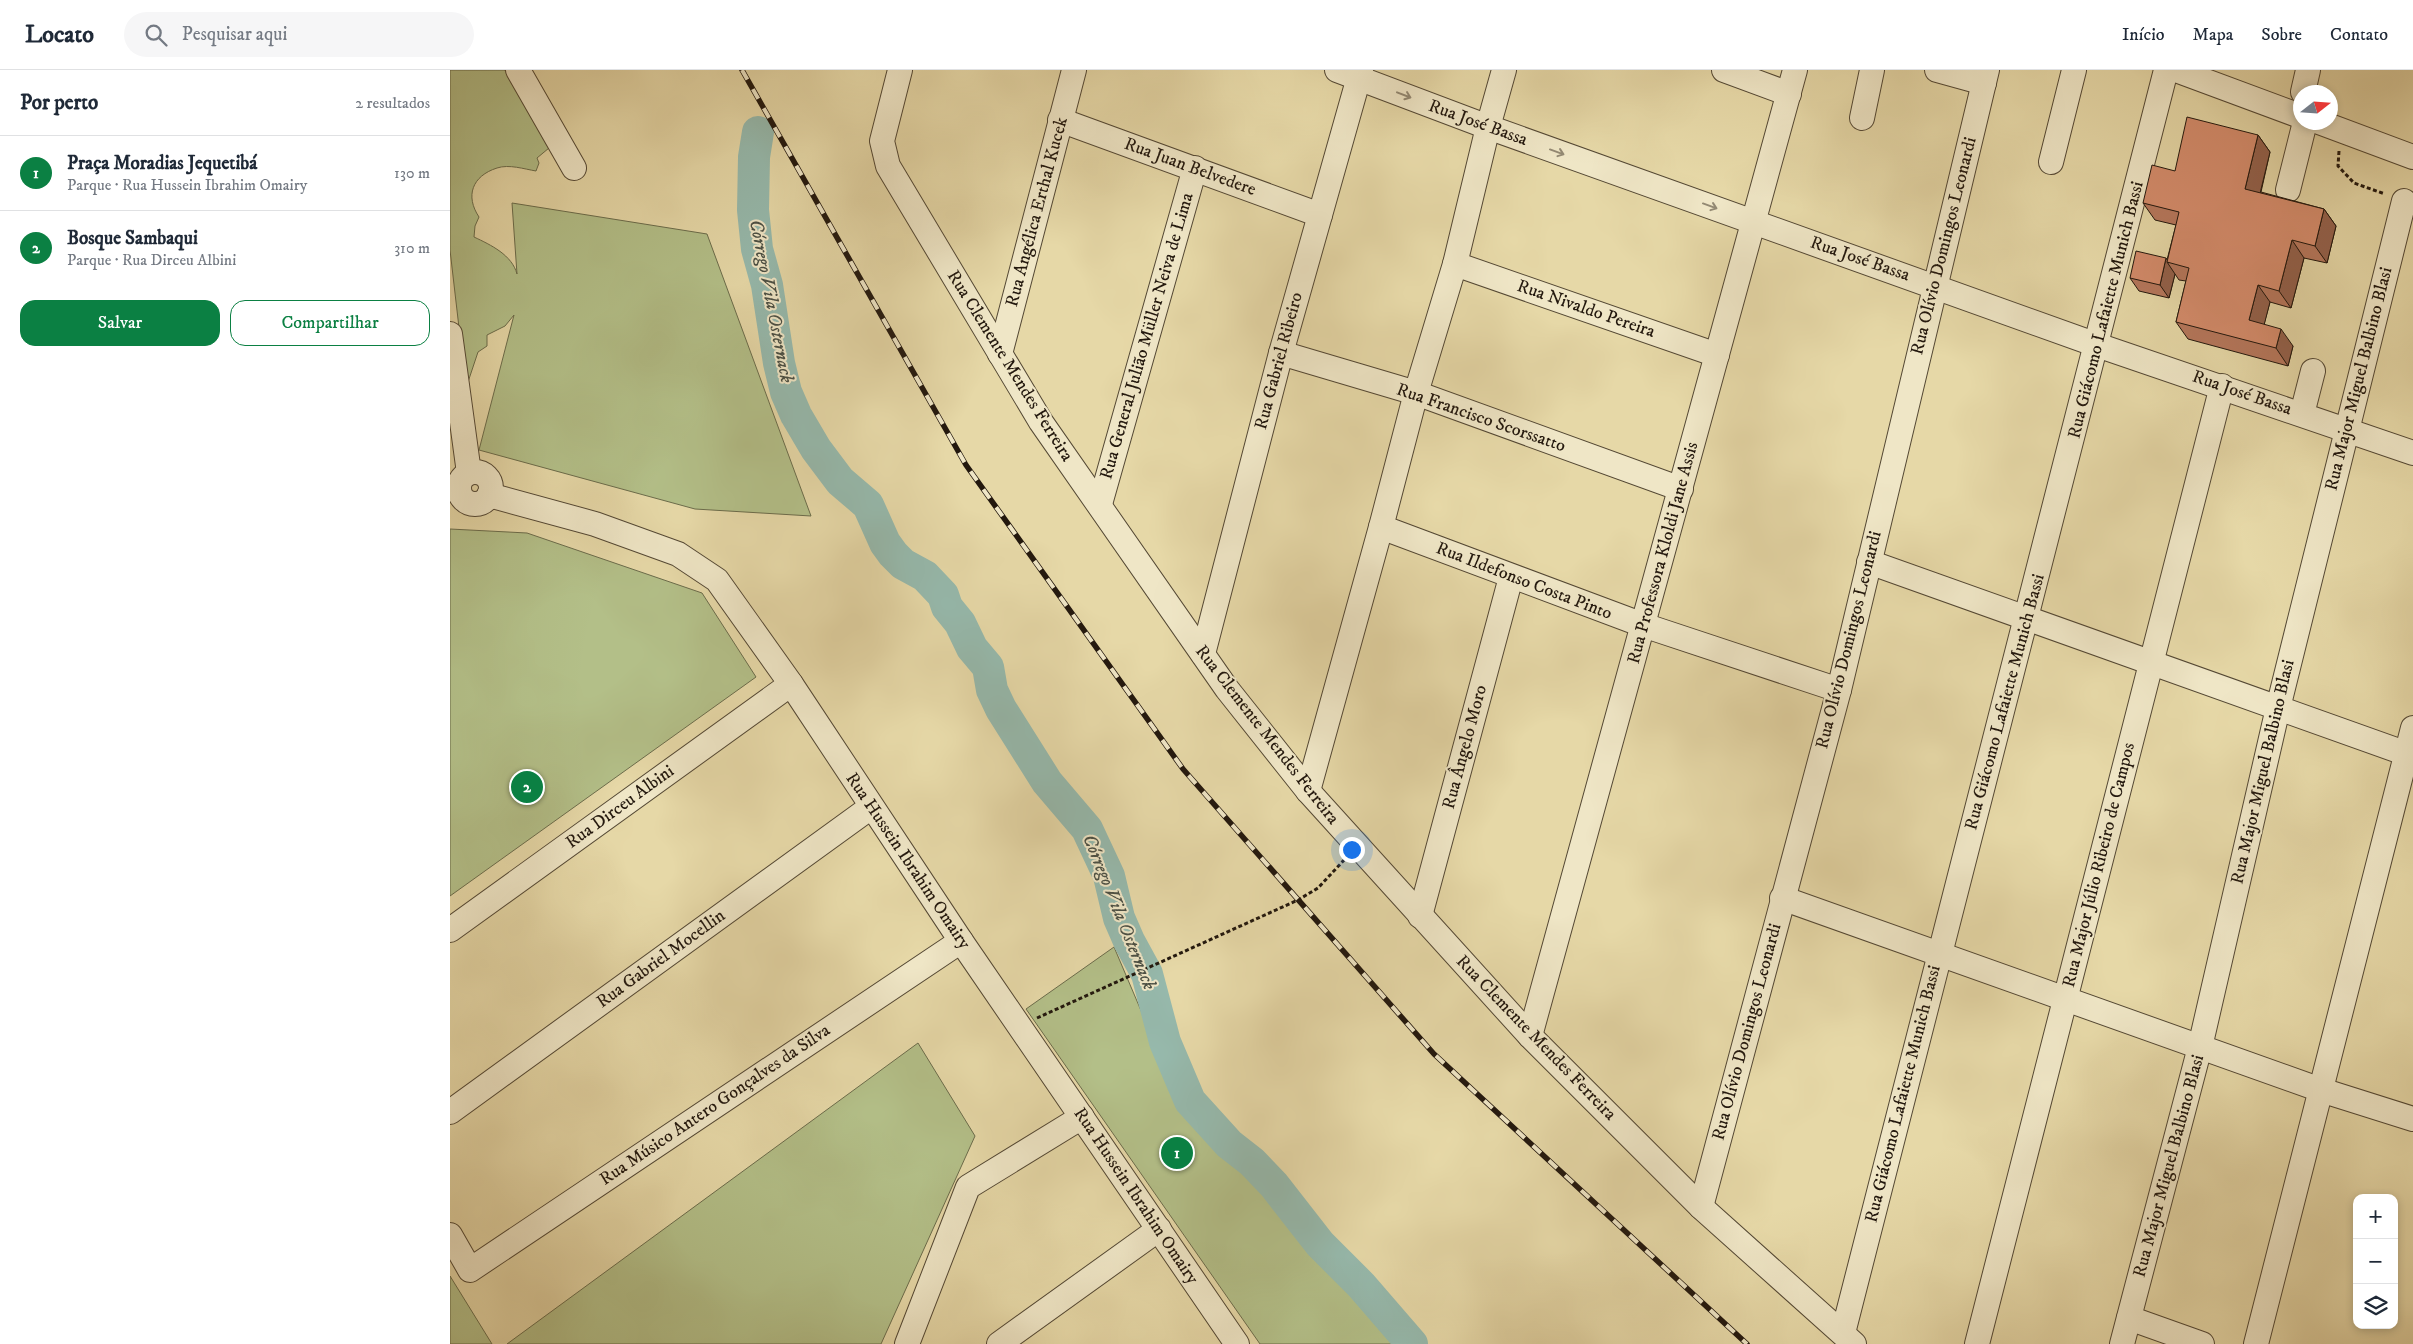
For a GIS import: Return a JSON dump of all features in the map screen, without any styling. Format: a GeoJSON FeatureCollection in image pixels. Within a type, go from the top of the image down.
{"type":"FeatureCollection","features":[{"type":"Feature","properties":{"kind":"street"},"geometry":{"type":"LineString","coordinates":[[518,70],[574,168]]}},
{"type":"Feature","properties":{"kind":"street","name":"Rua Clemente Mendes Ferreira"},"geometry":{"type":"LineString","coordinates":[[900,70],[882,141],[888,166],[1041,422],[1228,689],[1308,791],[1530,1036],[1701,1207],[1848,1339]]}},
{"type":"Feature","properties":{"kind":"street","name":"Rua Angélica Erthal Kucek"},"geometry":{"type":"LineString","coordinates":[[1000,354],[1074,70]]}},
{"type":"Feature","properties":{"kind":"street","name":"Rua José Bassa"},"geometry":{"type":"LineString","coordinates":[[1337,70],[1360,74],[1488,127],[2097,345],[2222,386],[2413,453]]}},
{"type":"Feature","properties":{"kind":"street"},"geometry":{"type":"LineString","coordinates":[[1308,791],[1382,527],[1416,393],[1454,264],[1504,70]]}},
{"type":"Feature","properties":{"kind":"street"},"geometry":{"type":"LineString","coordinates":[[1724,70],[1789,94]]}},
{"type":"Feature","properties":{"kind":"street","name":"Rua Professora Kloldi Jane Assis"},"geometry":{"type":"LineString","coordinates":[[1530,1036],[1795,70]]}},
{"type":"Feature","properties":{"kind":"street"},"geometry":{"type":"LineString","coordinates":[[1862,118],[1872,70]]}},
{"type":"Feature","properties":{"kind":"street"},"geometry":{"type":"LineString","coordinates":[[1937,70],[1985,76]]}},
{"type":"Feature","properties":{"kind":"street"},"geometry":{"type":"LineString","coordinates":[[2052,162],[2074,70]]}},
{"type":"Feature","properties":{"kind":"street","name":"Rua Giácomo Lafaiette Munich Bassi"},"geometry":{"type":"LineString","coordinates":[[1848,1339],[1938,953],[2027,618],[2166,70]]}},
{"type":"Feature","properties":{"kind":"street"},"geometry":{"type":"LineString","coordinates":[[2176,70],[2293,108]]}},
{"type":"Feature","properties":{"kind":"street"},"geometry":{"type":"LineString","coordinates":[[2307,85],[2308,70]]}},
{"type":"Feature","properties":{"kind":"street","name":"Rua Gabriel Ribeiro"},"geometry":{"type":"LineString","coordinates":[[1203,654],[1280,352],[1360,74]]}},
{"type":"Feature","properties":{"kind":"street","name":"Rua Olívio Domingos Leonardi"},"geometry":{"type":"LineString","coordinates":[[1701,1207],[1839,690],[1985,76]]}},
{"type":"Feature","properties":{"kind":"street","name":"Rua Juan Belvedere"},"geometry":{"type":"LineString","coordinates":[[1060,120],[1320,215]]}},
{"type":"Feature","properties":{"kind":"street"},"geometry":{"type":"LineString","coordinates":[[2338,129],[2413,157]]}},
{"type":"Feature","properties":{"kind":"street"},"geometry":{"type":"LineString","coordinates":[[2288,190],[2300,130]]}},
{"type":"Feature","properties":{"kind":"street","name":"Rua General Julião Müller Neiva de Lima"},"geometry":{"type":"LineString","coordinates":[[1100,504],[1195,168]]}},
{"type":"Feature","properties":{"kind":"street","name":"Rua Major Miguel Balbino Blasi"},"geometry":{"type":"LineString","coordinates":[[2122,1344],[2200,1046],[2278,708],[2404,201]]}},
{"type":"Feature","properties":{"kind":"street","name":"Rua Nivaldo Pereira"},"geometry":{"type":"LineString","coordinates":[[1454,264],[1717,355]]}},
{"type":"Feature","properties":{"kind":"street"},"geometry":{"type":"LineString","coordinates":[[450,339],[469,473]]}},
{"type":"Feature","properties":{"kind":"street","name":"Rua Francisco Scorssatto"},"geometry":{"type":"LineString","coordinates":[[1280,352],[1416,393],[1680,488]]}},
{"type":"Feature","properties":{"kind":"street"},"geometry":{"type":"LineString","coordinates":[[2302,414],[2312,371]]}},
{"type":"Feature","properties":{"kind":"street","name":"Rua Major Júlio Ribeiro de Campos"},"geometry":{"type":"LineString","coordinates":[[1977,1344],[2222,386]]}},
{"type":"Feature","properties":{"kind":"street"},"geometry":{"type":"LineString","coordinates":[[479,472],[484,475],[490,485],[489,496],[486,500],[475,504],[456,500],[459,486],[464,476],[469,473],[479,472]]}},
{"type":"Feature","properties":{"kind":"street","name":"Rua Hussein Ibrahim Omairy"},"geometry":{"type":"LineString","coordinates":[[489,496],[594,524],[678,554],[717,580],[791,684],[961,941],[1237,1344]]}},
{"type":"Feature","properties":{"kind":"street","name":"Rua Ildefonso Costa Pinto"},"geometry":{"type":"LineString","coordinates":[[1382,527],[1643,625],[1839,690]]}},
{"type":"Feature","properties":{"kind":"street"},"geometry":{"type":"LineString","coordinates":[[1868,562],[2410,755]]}},
{"type":"Feature","properties":{"kind":"street","name":"Rua Ângelo Moro"},"geometry":{"type":"LineString","coordinates":[[1420,916],[1511,577]]}},
{"type":"Feature","properties":{"kind":"street","name":"Rua Dirceu Albini"},"geometry":{"type":"LineString","coordinates":[[450,930],[791,684]]}},
{"type":"Feature","properties":{"kind":"street"},"geometry":{"type":"LineString","coordinates":[[2256,1344],[2410,755],[2413,728]]}},
{"type":"Feature","properties":{"kind":"street","name":"Rua Gabriel Mocellin"},"geometry":{"type":"LineString","coordinates":[[450,1112],[871,807]]}},
{"type":"Feature","properties":{"kind":"street"},"geometry":{"type":"LineString","coordinates":[[1782,898],[2321,1090],[2413,1119]]}},
{"type":"Feature","properties":{"kind":"street","name":"Rua Músico Antero Gonçalves da Silva"},"geometry":{"type":"LineString","coordinates":[[450,1236],[470,1270],[961,941]]}},
{"type":"Feature","properties":{"kind":"street"},"geometry":{"type":"LineString","coordinates":[[906,1344],[968,1186],[1082,1117]]}},
{"type":"Feature","properties":{"kind":"street"},"geometry":{"type":"LineString","coordinates":[[999,1344],[1159,1229]]}},
{"type":"Feature","properties":{"kind":"street"},"geometry":{"type":"LineString","coordinates":[[2129,1318],[2202,1344]]}},
{"type":"Feature","properties":{"kind":"path"},"geometry":{"type":"LineString","coordinates":[[2341,131],[2338,166],[2354,183],[2404,201]]}},
{"type":"Feature","properties":{"kind":"path"},"geometry":{"type":"LineString","coordinates":[[1020,1026],[1125,976],[1298,900],[1318,888],[1357,846]]}},
{"type":"Feature","properties":{"kind":"green space"},"geometry":{"type":"Polygon","coordinates":[[[450,70],[504,70],[512,74],[549,141],[549,148],[537,158],[539,163],[536,171],[511,167],[497,168],[482,176],[473,188],[472,202],[479,217],[475,226],[474,237],[494,247],[506,256],[511,261],[517,274],[512,203],[707,234],[811,516],[695,509],[479,450],[514,315],[505,326],[487,335],[487,346],[478,352],[466,388],[450,250],[450,70]]]}},
{"type":"Feature","properties":{"kind":"green space"},"geometry":{"type":"Polygon","coordinates":[[[450,529],[527,533],[702,593],[756,677],[450,896],[450,529]]]}},
{"type":"Feature","properties":{"kind":"green space"},"geometry":{"type":"Polygon","coordinates":[[[1114,947],[1182,1107],[1272,1199],[1397,1344],[1260,1344],[1026,1009],[1114,947]]]}},
{"type":"Feature","properties":{"kind":"green space"},"geometry":{"type":"Polygon","coordinates":[[[918,1043],[975,1136],[881,1344],[507,1344],[918,1043]]]}},
{"type":"Feature","properties":{"kind":"green space"},"geometry":{"type":"Polygon","coordinates":[[[450,1276],[492,1344],[450,1344],[450,1276]]]}},
{"type":"Feature","properties":{"kind":"building"},"geometry":{"type":"Polygon","coordinates":[[[2187,117],[2258,135],[2245,189],[2324,209],[2315,246],[2292,240],[2279,291],[2258,285],[2249,320],[2281,329],[2276,348],[2176,322],[2189,268],[2167,262],[2179,212],[2143,203],[2152,165],[2175,171],[2187,117]]]}},
{"type":"Feature","properties":{"kind":"building"},"geometry":{"type":"Polygon","coordinates":[[[2136,251],[2166,258],[2160,285],[2130,278],[2136,251]]]}},
{"type":"Feature","properties":{"kind":"waterway","name":"Córrego Vila Osternack"},"geometry":{"type":"LineString","coordinates":[[758,132],[754,157],[753,210],[757,249],[767,285],[779,363],[786,392],[796,415],[816,449],[840,481],[868,505],[885,543],[893,554],[903,564],[925,576],[943,595],[947,607],[960,623],[972,648],[988,667],[992,690],[1001,709],[1047,782],[1087,829],[1109,876],[1119,918],[1147,974],[1165,1042],[1190,1101],[1229,1144],[1252,1162],[1274,1185],[1320,1244],[1361,1285],[1412,1344]]}},
{"type":"Feature","properties":{"kind":"railway"},"geometry":{"type":"LineString","coordinates":[[742,70],[966,465],[1183,769],[1434,1054],[1747,1344]]}},
{"type":"Feature","properties":{"kind":"place","name":"Bosque Sambaqui"},"geometry":{"type":"Point","coordinates":[527,787]}},
{"type":"Feature","properties":{"kind":"place","name":"Praça Moradias Jequetibá"},"geometry":{"type":"Point","coordinates":[1177,1153]}}]}
